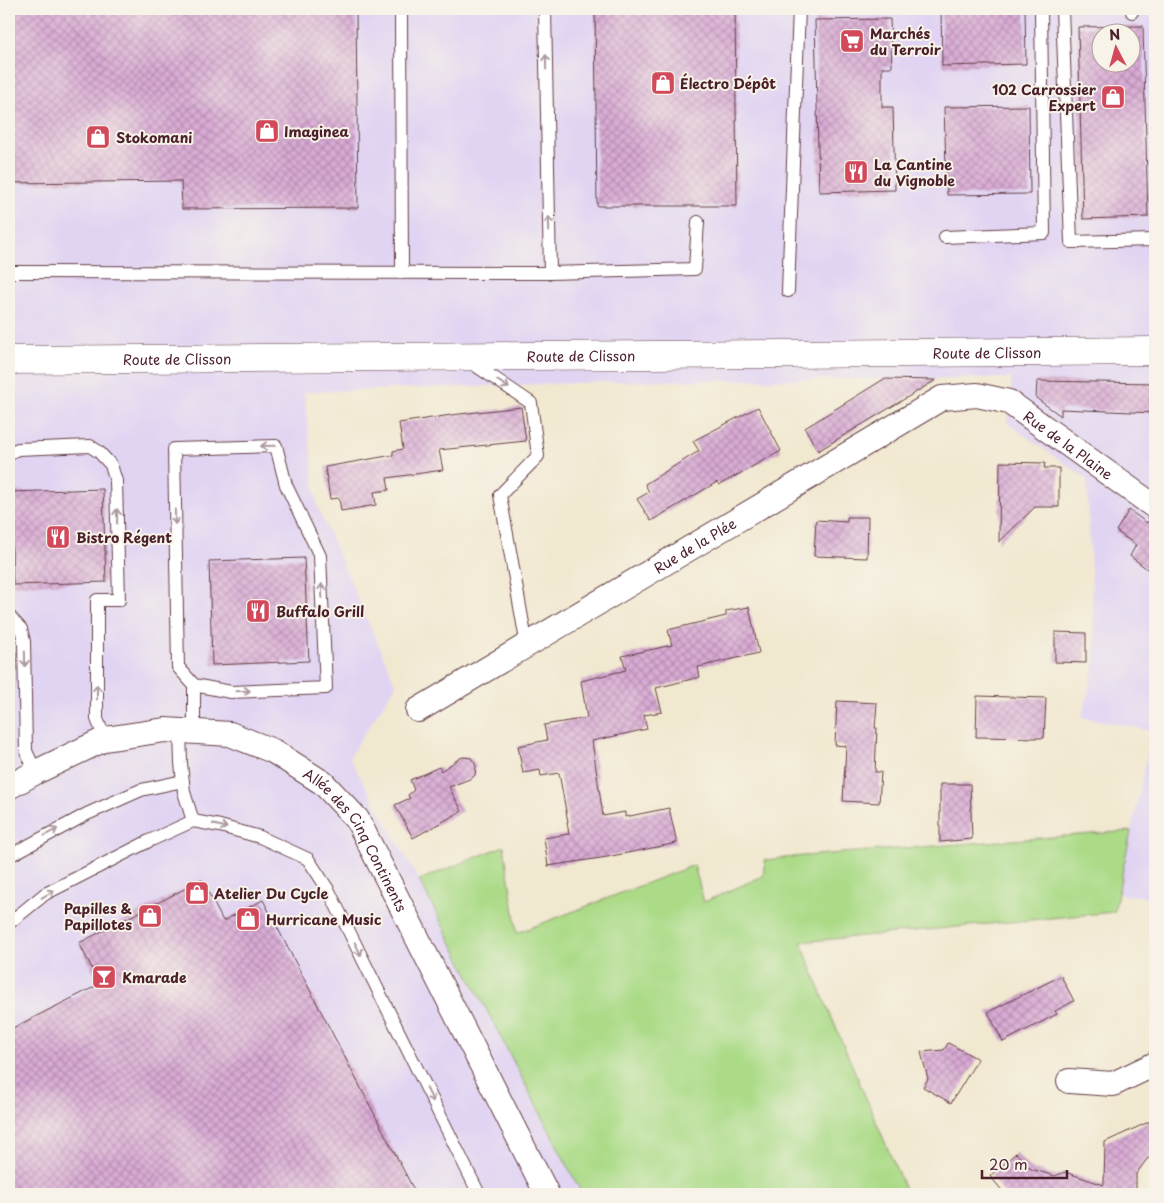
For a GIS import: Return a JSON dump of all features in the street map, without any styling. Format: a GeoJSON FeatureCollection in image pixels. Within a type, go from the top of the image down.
{"type":"FeatureCollection","features":[{"type":"Feature","properties":{"kind":"main road","name":"Route de Clisson"},"geometry":{"type":"LineString","coordinates":[[9,360],[1155,351]]}},
{"type":"Feature","properties":{"kind":"street","name":"Rue de la Plaine"},"geometry":{"type":"LineString","coordinates":[[977,394],[1009,402],[1155,506]]}},
{"type":"Feature","properties":{"kind":"street","name":"Rue de la Plée"},"geometry":{"type":"LineString","coordinates":[[418,710],[942,398],[977,394]]}},
{"type":"Feature","properties":{"kind":"street","name":"Allée des Cinq Continents"},"geometry":{"type":"LineString","coordinates":[[9,787],[106,739],[165,730],[230,734],[273,752],[323,783],[357,819],[546,1194]]}},
{"type":"Feature","properties":{"kind":"street"},"geometry":{"type":"LineString","coordinates":[[1069,1081],[1113,1084],[1155,1064]]}},
{"type":"Feature","properties":{"kind":"lane"},"geometry":{"type":"LineString","coordinates":[[401,9],[402,273]]}},
{"type":"Feature","properties":{"kind":"lane"},"geometry":{"type":"LineString","coordinates":[[545,9],[550,273]]}},
{"type":"Feature","properties":{"kind":"lane"},"geometry":{"type":"LineString","coordinates":[[788,291],[799,9]]}},
{"type":"Feature","properties":{"kind":"lane"},"geometry":{"type":"LineString","coordinates":[[946,237],[1044,233],[1041,9]]}},
{"type":"Feature","properties":{"kind":"lane"},"geometry":{"type":"LineString","coordinates":[[1062,9],[1071,242],[1155,240]]}},
{"type":"Feature","properties":{"kind":"lane"},"geometry":{"type":"LineString","coordinates":[[9,272],[550,273],[695,269],[698,222]]}},
{"type":"Feature","properties":{"kind":"lane"},"geometry":{"type":"LineString","coordinates":[[462,356],[531,403],[538,456],[500,495],[527,646]]}},
{"type":"Feature","properties":{"kind":"lane"},"geometry":{"type":"LineString","coordinates":[[9,455],[18,448],[90,446],[99,452],[111,465],[116,481],[119,600],[97,600],[97,719],[106,739]]}},
{"type":"Feature","properties":{"kind":"lane"},"geometry":{"type":"LineString","coordinates":[[276,446],[286,485],[320,556],[326,688],[231,692],[194,685],[178,667],[174,449],[276,446]]}},
{"type":"Feature","properties":{"kind":"lane"},"geometry":{"type":"LineString","coordinates":[[9,616],[21,629],[24,641],[26,750],[36,772]]}},
{"type":"Feature","properties":{"kind":"lane"},"geometry":{"type":"LineString","coordinates":[[193,821],[184,792],[181,763],[194,685]]}},
{"type":"Feature","properties":{"kind":"lane"},"geometry":{"type":"LineString","coordinates":[[9,856],[87,814],[141,790],[183,781]]}},
{"type":"Feature","properties":{"kind":"lane"},"geometry":{"type":"LineString","coordinates":[[9,923],[46,894],[149,841],[193,821],[260,836],[308,859],[329,891],[479,1194]]}},
{"type":"Feature","properties":{"kind":"shaded area"},"geometry":{"type":"Polygon","coordinates":[[[9,9],[1155,9],[1155,898],[1118,894],[1152,731],[1082,717],[1095,662],[1087,479],[1007,423],[1012,378],[634,381],[304,392],[317,506],[396,685],[349,757],[419,880],[582,1194],[9,1194],[9,9]]]}},
{"type":"Feature","properties":{"kind":"green space"},"geometry":{"type":"Polygon","coordinates":[[[1131,831],[1114,912],[801,942],[907,1194],[582,1194],[419,880],[504,846],[517,933],[694,865],[704,902],[763,876],[765,860],[1131,831]]]}},
{"type":"Feature","properties":{"kind":"building"},"geometry":{"type":"Polygon","coordinates":[[[9,9],[356,9],[358,208],[182,209],[181,181],[9,183],[9,9]]]}},
{"type":"Feature","properties":{"kind":"building"},"geometry":{"type":"Polygon","coordinates":[[[595,9],[735,9],[737,206],[597,206],[595,9]]]}},
{"type":"Feature","properties":{"kind":"building"},"geometry":{"type":"Polygon","coordinates":[[[941,9],[1025,9],[1026,64],[942,66],[941,9]]]}},
{"type":"Feature","properties":{"kind":"building"},"geometry":{"type":"Polygon","coordinates":[[[890,19],[892,67],[882,67],[882,107],[893,107],[895,190],[819,192],[815,20],[890,19]]]}},
{"type":"Feature","properties":{"kind":"building","name":"102 Carrossier Expert"},"geometry":{"type":"Polygon","coordinates":[[[1143,26],[1148,217],[1083,219],[1078,27],[1092,27],[1092,72],[1142,72],[1143,26]]]}},
{"type":"Feature","properties":{"kind":"building"},"geometry":{"type":"Polygon","coordinates":[[[1029,106],[1030,194],[947,195],[944,107],[1029,106]]]}},
{"type":"Feature","properties":{"kind":"building"},"geometry":{"type":"Polygon","coordinates":[[[884,379],[936,380],[818,451],[805,428],[884,379]]]}},
{"type":"Feature","properties":{"kind":"building"},"geometry":{"type":"Polygon","coordinates":[[[1037,381],[1155,383],[1155,413],[1061,409],[1061,416],[1036,398],[1037,381]]]}},
{"type":"Feature","properties":{"kind":"building"},"geometry":{"type":"Polygon","coordinates":[[[521,407],[526,441],[439,450],[443,470],[387,478],[389,490],[374,492],[376,505],[341,511],[339,498],[330,499],[325,467],[393,455],[393,451],[403,449],[399,423],[521,407]]]}},
{"type":"Feature","properties":{"kind":"building"},"geometry":{"type":"Polygon","coordinates":[[[758,407],[781,451],[719,485],[717,482],[651,521],[637,499],[649,492],[645,484],[699,451],[693,441],[758,407]]]}},
{"type":"Feature","properties":{"kind":"building"},"geometry":{"type":"Polygon","coordinates":[[[1000,462],[1045,463],[1044,468],[1059,468],[1059,507],[1035,507],[999,542],[1000,462]]]}},
{"type":"Feature","properties":{"kind":"building","name":"Bistro Régent"},"geometry":{"type":"Polygon","coordinates":[[[103,489],[106,582],[13,585],[10,492],[103,489]]]}},
{"type":"Feature","properties":{"kind":"building"},"geometry":{"type":"Polygon","coordinates":[[[1129,510],[1147,523],[1150,519],[1155,520],[1155,575],[1130,556],[1136,545],[1116,531],[1129,510]]]}},
{"type":"Feature","properties":{"kind":"building"},"geometry":{"type":"Polygon","coordinates":[[[847,517],[868,517],[867,558],[814,556],[816,520],[847,522],[847,517]]]}},
{"type":"Feature","properties":{"kind":"building","name":"Buffalo Grill"},"geometry":{"type":"Polygon","coordinates":[[[304,558],[309,661],[212,665],[209,561],[304,558]]]}},
{"type":"Feature","properties":{"kind":"building"},"geometry":{"type":"Polygon","coordinates":[[[749,607],[759,653],[698,667],[700,677],[656,688],[662,712],[644,715],[647,729],[592,741],[603,816],[625,812],[625,817],[669,808],[677,843],[548,866],[544,838],[569,834],[559,773],[541,776],[540,770],[523,773],[518,746],[547,740],[544,725],[587,718],[581,681],[626,670],[622,656],[672,645],[668,630],[726,616],[726,611],[749,607]]]}},
{"type":"Feature","properties":{"kind":"building"},"geometry":{"type":"Polygon","coordinates":[[[1055,632],[1086,633],[1086,663],[1055,662],[1055,632]]]}},
{"type":"Feature","properties":{"kind":"building"},"geometry":{"type":"Polygon","coordinates":[[[977,696],[1046,698],[1044,738],[976,737],[977,696]]]}},
{"type":"Feature","properties":{"kind":"building"},"geometry":{"type":"Polygon","coordinates":[[[837,701],[877,703],[875,772],[881,772],[879,803],[843,801],[846,746],[835,745],[837,701]]]}},
{"type":"Feature","properties":{"kind":"building"},"geometry":{"type":"Polygon","coordinates":[[[464,757],[471,758],[474,762],[476,766],[475,775],[449,787],[462,811],[413,838],[395,805],[410,798],[408,795],[414,790],[410,780],[439,767],[441,771],[464,757]]]}},
{"type":"Feature","properties":{"kind":"building"},"geometry":{"type":"Polygon","coordinates":[[[940,784],[970,784],[972,839],[940,842],[940,784]]]}},
{"type":"Feature","properties":{"kind":"building"},"geometry":{"type":"Polygon","coordinates":[[[202,880],[223,921],[263,900],[416,1194],[9,1194],[9,1030],[100,984],[79,943],[202,880]]]}},
{"type":"Feature","properties":{"kind":"building"},"geometry":{"type":"Polygon","coordinates":[[[1061,976],[1074,1001],[1055,1011],[1057,1014],[1003,1042],[988,1012],[1061,976]]]}},
{"type":"Feature","properties":{"kind":"building"},"geometry":{"type":"Polygon","coordinates":[[[948,1043],[978,1059],[951,1103],[923,1087],[928,1079],[921,1052],[944,1050],[948,1043]]]}},
{"type":"Feature","properties":{"kind":"building"},"geometry":{"type":"Polygon","coordinates":[[[1155,1119],[1155,1155],[1147,1159],[1136,1174],[1136,1194],[1005,1194],[990,1176],[1016,1153],[1031,1169],[1055,1176],[1065,1172],[1104,1185],[1105,1142],[1155,1119]]]}},
{"type":"Feature","properties":{"kind":"place","name":"Marchés du Terroir"},"geometry":{"type":"Point","coordinates":[852,41]}},
{"type":"Feature","properties":{"kind":"place","name":"Électro Dépôt"},"geometry":{"type":"Point","coordinates":[663,83]}},
{"type":"Feature","properties":{"kind":"place","name":"102 Carrossier Expert"},"geometry":{"type":"Point","coordinates":[1113,97]}},
{"type":"Feature","properties":{"kind":"place","name":"Imaginea"},"geometry":{"type":"Point","coordinates":[267,131]}},
{"type":"Feature","properties":{"kind":"place","name":"Stokomani"},"geometry":{"type":"Point","coordinates":[98,137]}},
{"type":"Feature","properties":{"kind":"place","name":"La Cantine du Vignoble"},"geometry":{"type":"Point","coordinates":[856,172]}},
{"type":"Feature","properties":{"kind":"place","name":"Bistro Régent"},"geometry":{"type":"Point","coordinates":[58,537]}},
{"type":"Feature","properties":{"kind":"place","name":"Buffalo Grill"},"geometry":{"type":"Point","coordinates":[258,611]}},
{"type":"Feature","properties":{"kind":"place","name":"Atelier Du Cycle"},"geometry":{"type":"Point","coordinates":[197,893]}},
{"type":"Feature","properties":{"kind":"place","name":"Papilles & Papillotes"},"geometry":{"type":"Point","coordinates":[150,916]}},
{"type":"Feature","properties":{"kind":"place","name":"Hurricane Music"},"geometry":{"type":"Point","coordinates":[248,919]}},
{"type":"Feature","properties":{"kind":"place","name":"Kmarade"},"geometry":{"type":"Point","coordinates":[104,977]}}]}
